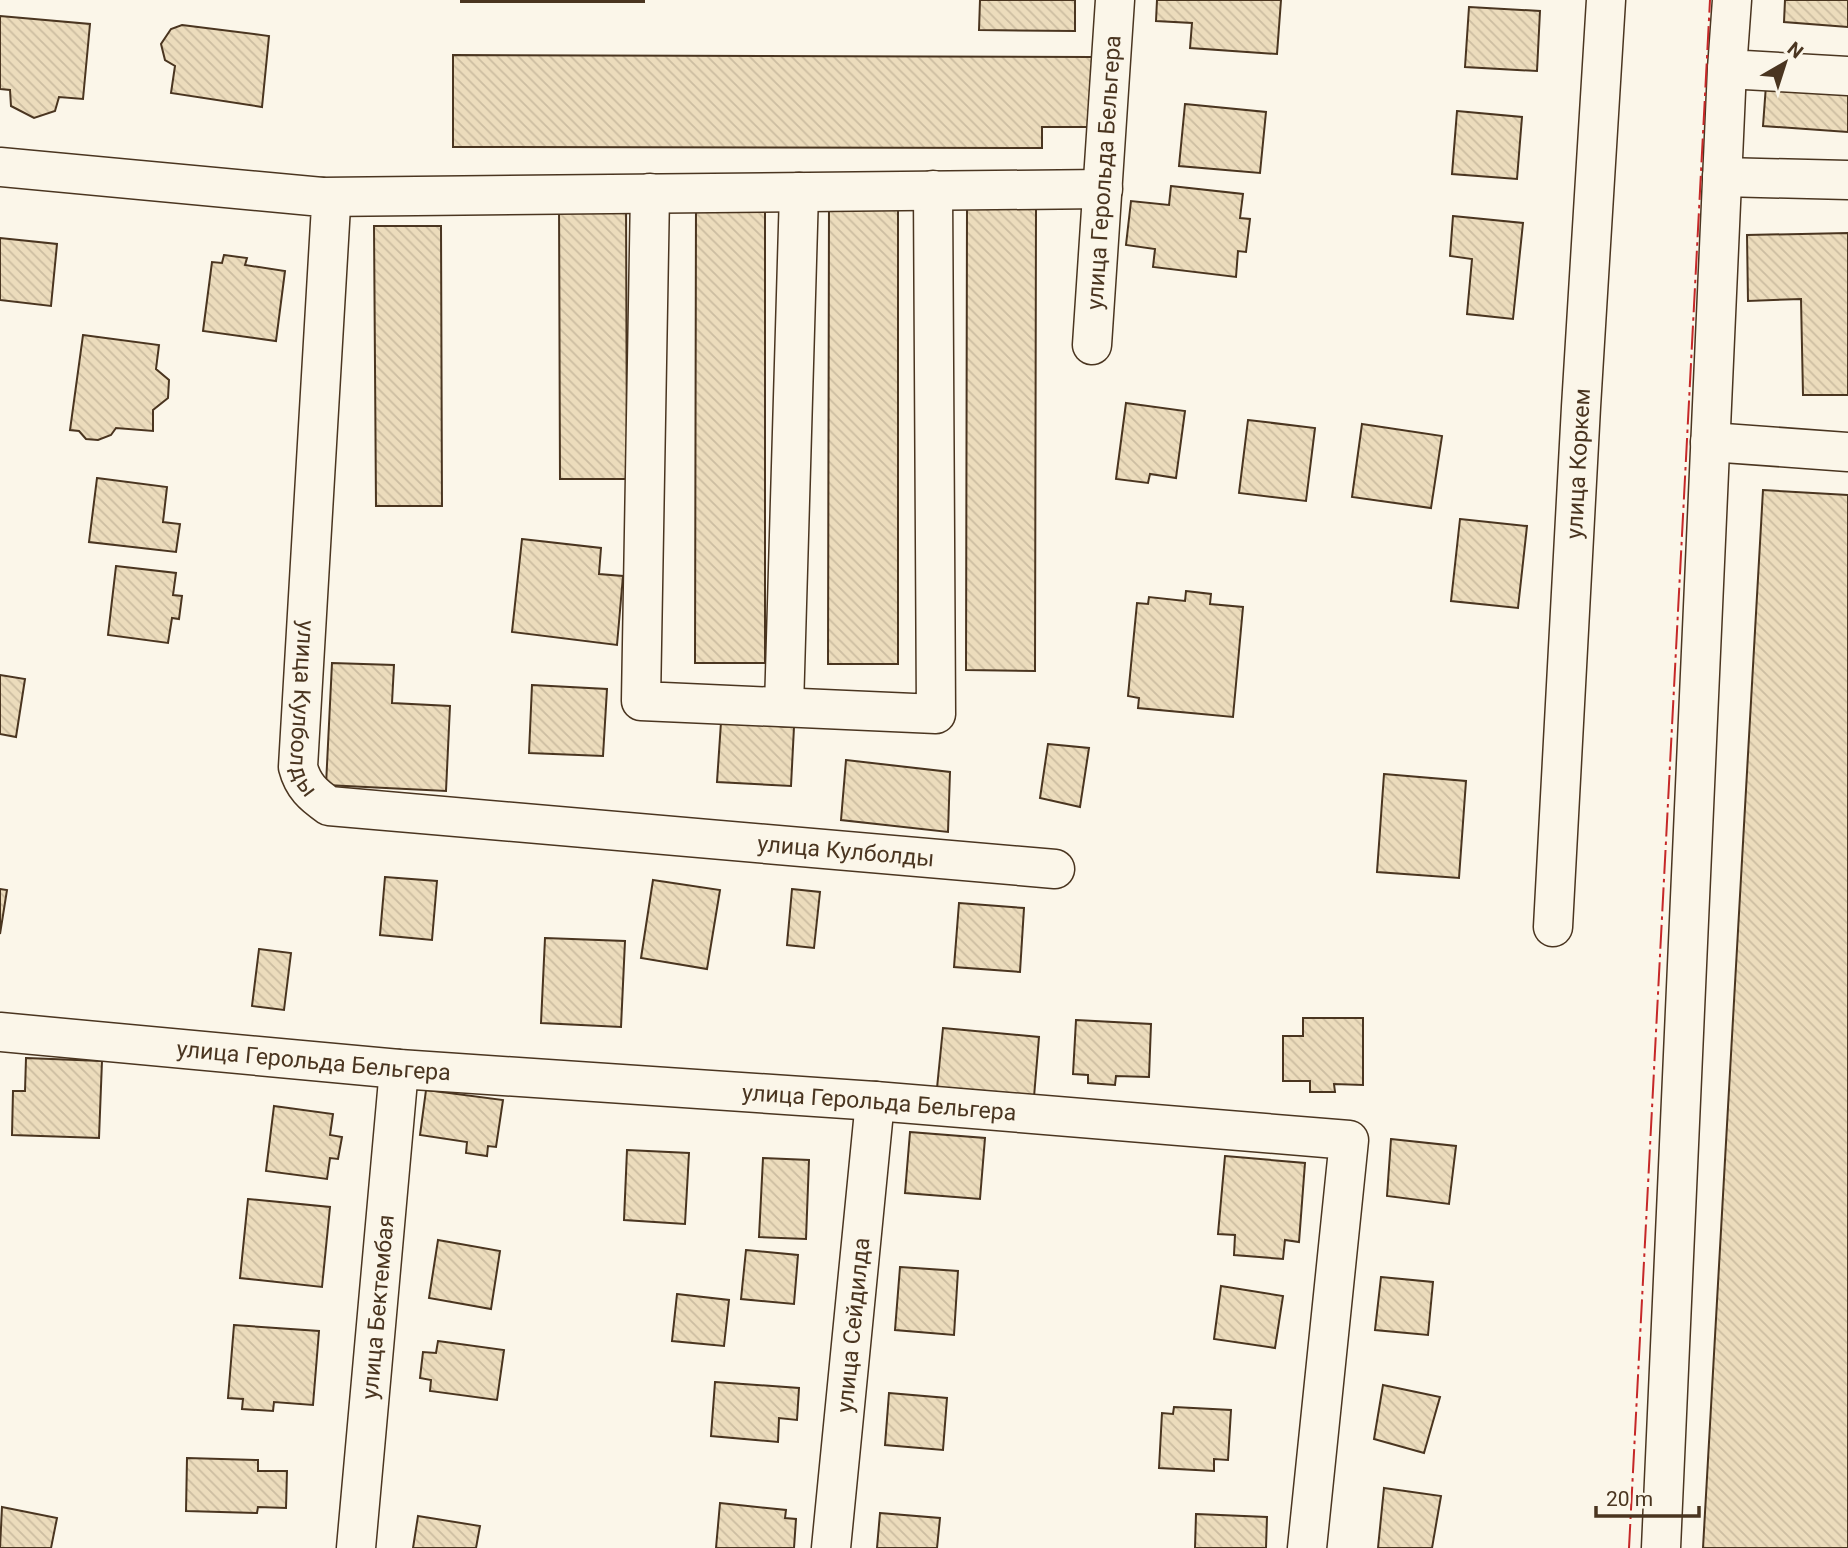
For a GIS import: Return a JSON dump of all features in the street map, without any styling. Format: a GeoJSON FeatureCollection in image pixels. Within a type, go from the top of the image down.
{"type":"FeatureCollection","features":[{"type":"Feature","properties":{"kind":"street","name":"улица Герольда Бельгера"},"geometry":{"type":"LineString","coordinates":[[1092,345],[1115,0]]}},
{"type":"Feature","properties":{"kind":"street","name":"улица Коркем"},"geometry":{"type":"LineString","coordinates":[[1553,927],[1606,0]]}},
{"type":"Feature","properties":{"kind":"street"},"geometry":{"type":"LineString","coordinates":[[1661,1548],[1732,0]]}},
{"type":"Feature","properties":{"kind":"street"},"geometry":{"type":"LineString","coordinates":[[1727,69],[1848,76]]}},
{"type":"Feature","properties":{"kind":"street"},"geometry":{"type":"LineString","coordinates":[[0,167],[322,197],[1103,189]]}},
{"type":"Feature","properties":{"kind":"street"},"geometry":{"type":"LineString","coordinates":[[1722,177],[1848,180]]}},
{"type":"Feature","properties":{"kind":"street"},"geometry":{"type":"LineString","coordinates":[[650,193],[641,701],[936,714],[933,190]]}},
{"type":"Feature","properties":{"kind":"street"},"geometry":{"type":"LineString","coordinates":[[785,707],[799,192]]}},
{"type":"Feature","properties":{"kind":"street","name":"улица Кулболды"},"geometry":{"type":"LineString","coordinates":[[322,197],[331,206],[332,216],[298,767],[301,780],[313,796],[329,806],[1055,869]]}},
{"type":"Feature","properties":{"kind":"street"},"geometry":{"type":"LineString","coordinates":[[1710,442],[1848,452]]}},
{"type":"Feature","properties":{"kind":"street","name":"улица Герольда Бельгера"},"geometry":{"type":"LineString","coordinates":[[0,1032],[398,1069],[875,1101],[1349,1140],[1307,1548]]}},
{"type":"Feature","properties":{"kind":"street","name":"улица Бектембая"},"geometry":{"type":"LineString","coordinates":[[356,1548],[398,1069]]}},
{"type":"Feature","properties":{"kind":"street","name":"улица Сейдилда"},"geometry":{"type":"LineString","coordinates":[[831,1548],[875,1101]]}},
{"type":"Feature","properties":{"kind":"building"},"geometry":{"type":"Polygon","coordinates":[[[644,0],[644,2],[461,2],[644,0]]]}},
{"type":"Feature","properties":{"kind":"building"},"geometry":{"type":"Polygon","coordinates":[[[980,0],[1075,0],[1075,31],[979,30],[980,0]]]}},
{"type":"Feature","properties":{"kind":"building"},"geometry":{"type":"Polygon","coordinates":[[[1157,0],[1281,0],[1277,54],[1190,48],[1192,23],[1156,21],[1157,0]]]}},
{"type":"Feature","properties":{"kind":"building"},"geometry":{"type":"Polygon","coordinates":[[[1785,0],[1848,0],[1848,27],[1784,22],[1785,0]]]}},
{"type":"Feature","properties":{"kind":"building"},"geometry":{"type":"Polygon","coordinates":[[[1469,7],[1540,11],[1537,71],[1465,67],[1469,7]]]}},
{"type":"Feature","properties":{"kind":"building"},"geometry":{"type":"Polygon","coordinates":[[[0,16],[90,24],[83,99],[59,97],[55,111],[34,118],[11,106],[10,90],[0,89],[0,16]]]}},
{"type":"Feature","properties":{"kind":"building"},"geometry":{"type":"Polygon","coordinates":[[[182,25],[269,36],[262,107],[171,93],[175,66],[165,60],[161,44],[171,29],[182,25]]]}},
{"type":"Feature","properties":{"kind":"building"},"geometry":{"type":"Polygon","coordinates":[[[453,55],[1092,57],[1092,127],[1042,127],[1042,148],[453,147],[453,55]]]}},
{"type":"Feature","properties":{"kind":"building"},"geometry":{"type":"Polygon","coordinates":[[[1766,85],[1848,91],[1848,132],[1763,126],[1766,85]]]}},
{"type":"Feature","properties":{"kind":"building"},"geometry":{"type":"Polygon","coordinates":[[[1185,104],[1266,112],[1260,173],[1179,166],[1185,104]]]}},
{"type":"Feature","properties":{"kind":"building"},"geometry":{"type":"Polygon","coordinates":[[[1457,111],[1522,117],[1517,179],[1452,174],[1457,111]]]}},
{"type":"Feature","properties":{"kind":"building"},"geometry":{"type":"Polygon","coordinates":[[[1171,186],[1243,194],[1240,218],[1250,219],[1246,252],[1238,251],[1236,277],[1153,267],[1155,249],[1126,245],[1131,201],[1169,205],[1171,186]]]}},
{"type":"Feature","properties":{"kind":"building"},"geometry":{"type":"Polygon","coordinates":[[[559,199],[626,199],[627,479],[560,479],[559,199]]]}},
{"type":"Feature","properties":{"kind":"building"},"geometry":{"type":"Polygon","coordinates":[[[696,201],[765,201],[765,663],[695,663],[696,201]]]}},
{"type":"Feature","properties":{"kind":"building"},"geometry":{"type":"Polygon","coordinates":[[[829,202],[898,203],[898,664],[828,664],[829,202]]]}},
{"type":"Feature","properties":{"kind":"building"},"geometry":{"type":"Polygon","coordinates":[[[967,209],[1036,209],[1035,671],[966,670],[967,209]]]}},
{"type":"Feature","properties":{"kind":"building"},"geometry":{"type":"Polygon","coordinates":[[[1453,216],[1523,223],[1513,319],[1467,314],[1472,259],[1450,256],[1453,216]]]}},
{"type":"Feature","properties":{"kind":"building"},"geometry":{"type":"Polygon","coordinates":[[[374,226],[441,226],[442,506],[376,506],[374,226]]]}},
{"type":"Feature","properties":{"kind":"building"},"geometry":{"type":"Polygon","coordinates":[[[1848,233],[1848,395],[1803,395],[1801,299],[1748,301],[1747,235],[1848,233]]]}},
{"type":"Feature","properties":{"kind":"building"},"geometry":{"type":"Polygon","coordinates":[[[0,238],[57,244],[51,306],[0,300],[0,238]]]}},
{"type":"Feature","properties":{"kind":"building"},"geometry":{"type":"Polygon","coordinates":[[[224,255],[247,258],[245,265],[285,271],[276,341],[203,331],[212,262],[222,263],[224,255]]]}},
{"type":"Feature","properties":{"kind":"building"},"geometry":{"type":"Polygon","coordinates":[[[83,335],[159,345],[156,369],[169,380],[168,398],[153,410],[153,431],[116,428],[111,435],[98,440],[86,439],[79,431],[70,430],[83,335]]]}},
{"type":"Feature","properties":{"kind":"building"},"geometry":{"type":"Polygon","coordinates":[[[1126,403],[1185,411],[1176,478],[1150,474],[1148,483],[1116,479],[1126,403]]]}},
{"type":"Feature","properties":{"kind":"building"},"geometry":{"type":"Polygon","coordinates":[[[1248,420],[1315,428],[1306,501],[1239,493],[1248,420]]]}},
{"type":"Feature","properties":{"kind":"building"},"geometry":{"type":"Polygon","coordinates":[[[1362,424],[1442,436],[1431,508],[1352,497],[1362,424]]]}},
{"type":"Feature","properties":{"kind":"building"},"geometry":{"type":"Polygon","coordinates":[[[97,478],[167,487],[163,522],[180,524],[176,552],[89,542],[97,478]]]}},
{"type":"Feature","properties":{"kind":"building"},"geometry":{"type":"Polygon","coordinates":[[[1763,490],[1848,495],[1848,1548],[1703,1548],[1763,490]]]}},
{"type":"Feature","properties":{"kind":"building"},"geometry":{"type":"Polygon","coordinates":[[[1460,519],[1527,526],[1518,608],[1451,601],[1460,519]]]}},
{"type":"Feature","properties":{"kind":"building"},"geometry":{"type":"Polygon","coordinates":[[[522,539],[601,548],[599,574],[623,576],[617,645],[512,632],[522,539]]]}},
{"type":"Feature","properties":{"kind":"building"},"geometry":{"type":"Polygon","coordinates":[[[116,566],[176,573],[173,595],[182,596],[179,619],[172,618],[168,643],[108,635],[116,566]]]}},
{"type":"Feature","properties":{"kind":"building"},"geometry":{"type":"Polygon","coordinates":[[[1186,591],[1211,594],[1210,604],[1243,607],[1233,717],[1138,708],[1139,698],[1128,696],[1137,603],[1148,604],[1149,597],[1185,601],[1186,591]]]}},
{"type":"Feature","properties":{"kind":"building"},"geometry":{"type":"Polygon","coordinates":[[[332,663],[394,665],[392,703],[450,706],[446,791],[326,785],[332,663]]]}},
{"type":"Feature","properties":{"kind":"building"},"geometry":{"type":"Polygon","coordinates":[[[0,675],[25,679],[16,737],[0,734],[0,675]]]}},
{"type":"Feature","properties":{"kind":"building"},"geometry":{"type":"Polygon","coordinates":[[[532,685],[607,689],[603,756],[529,753],[532,685]]]}},
{"type":"Feature","properties":{"kind":"building"},"geometry":{"type":"Polygon","coordinates":[[[721,722],[794,727],[791,786],[717,782],[721,722]]]}},
{"type":"Feature","properties":{"kind":"building"},"geometry":{"type":"Polygon","coordinates":[[[1048,744],[1089,748],[1080,807],[1040,798],[1048,744]]]}},
{"type":"Feature","properties":{"kind":"building"},"geometry":{"type":"Polygon","coordinates":[[[846,760],[950,772],[948,832],[841,820],[846,760]]]}},
{"type":"Feature","properties":{"kind":"building"},"geometry":{"type":"Polygon","coordinates":[[[1384,774],[1466,781],[1459,878],[1377,872],[1384,774]]]}},
{"type":"Feature","properties":{"kind":"building"},"geometry":{"type":"Polygon","coordinates":[[[385,877],[437,881],[432,940],[380,935],[385,877]]]}},
{"type":"Feature","properties":{"kind":"building"},"geometry":{"type":"Polygon","coordinates":[[[653,880],[720,890],[707,969],[641,958],[653,880]]]}},
{"type":"Feature","properties":{"kind":"building"},"geometry":{"type":"Polygon","coordinates":[[[0,889],[7,890],[0,934],[0,889]]]}},
{"type":"Feature","properties":{"kind":"building"},"geometry":{"type":"Polygon","coordinates":[[[792,889],[820,892],[814,948],[787,945],[792,889]]]}},
{"type":"Feature","properties":{"kind":"building"},"geometry":{"type":"Polygon","coordinates":[[[959,903],[1024,908],[1020,972],[954,967],[959,903]]]}},
{"type":"Feature","properties":{"kind":"building"},"geometry":{"type":"Polygon","coordinates":[[[545,938],[625,941],[621,1027],[541,1023],[545,938]]]}},
{"type":"Feature","properties":{"kind":"building"},"geometry":{"type":"Polygon","coordinates":[[[259,949],[291,953],[284,1010],[252,1006],[259,949]]]}},
{"type":"Feature","properties":{"kind":"building"},"geometry":{"type":"Polygon","coordinates":[[[1303,1018],[1363,1018],[1363,1085],[1334,1084],[1335,1092],[1310,1092],[1310,1081],[1283,1081],[1283,1036],[1303,1036],[1303,1018]]]}},
{"type":"Feature","properties":{"kind":"building"},"geometry":{"type":"Polygon","coordinates":[[[1076,1020],[1151,1024],[1149,1077],[1116,1076],[1115,1085],[1088,1083],[1088,1075],[1073,1074],[1076,1020]]]}},
{"type":"Feature","properties":{"kind":"building"},"geometry":{"type":"Polygon","coordinates":[[[943,1028],[1039,1037],[1034,1097],[937,1088],[943,1028]]]}},
{"type":"Feature","properties":{"kind":"building"},"geometry":{"type":"Polygon","coordinates":[[[26,1058],[102,1061],[99,1138],[12,1135],[13,1091],[25,1091],[26,1058]]]}},
{"type":"Feature","properties":{"kind":"building"},"geometry":{"type":"Polygon","coordinates":[[[426,1090],[503,1100],[496,1147],[488,1146],[487,1156],[466,1153],[467,1142],[420,1135],[426,1090]]]}},
{"type":"Feature","properties":{"kind":"building"},"geometry":{"type":"Polygon","coordinates":[[[274,1106],[333,1114],[330,1135],[342,1137],[338,1159],[330,1158],[327,1179],[266,1171],[274,1106]]]}},
{"type":"Feature","properties":{"kind":"building"},"geometry":{"type":"Polygon","coordinates":[[[910,1132],[985,1138],[980,1199],[905,1193],[910,1132]]]}},
{"type":"Feature","properties":{"kind":"building"},"geometry":{"type":"Polygon","coordinates":[[[1391,1139],[1456,1146],[1449,1204],[1387,1196],[1391,1139]]]}},
{"type":"Feature","properties":{"kind":"building"},"geometry":{"type":"Polygon","coordinates":[[[627,1150],[689,1153],[685,1224],[624,1220],[627,1150]]]}},
{"type":"Feature","properties":{"kind":"building"},"geometry":{"type":"Polygon","coordinates":[[[1225,1156],[1305,1163],[1299,1242],[1285,1240],[1283,1259],[1234,1255],[1235,1235],[1218,1234],[1225,1156]]]}},
{"type":"Feature","properties":{"kind":"building"},"geometry":{"type":"Polygon","coordinates":[[[763,1158],[809,1160],[806,1239],[759,1237],[763,1158]]]}},
{"type":"Feature","properties":{"kind":"building"},"geometry":{"type":"Polygon","coordinates":[[[248,1199],[330,1207],[322,1287],[240,1278],[248,1199]]]}},
{"type":"Feature","properties":{"kind":"building"},"geometry":{"type":"Polygon","coordinates":[[[438,1240],[500,1251],[491,1309],[429,1298],[438,1240]]]}},
{"type":"Feature","properties":{"kind":"building"},"geometry":{"type":"Polygon","coordinates":[[[746,1250],[798,1255],[794,1304],[741,1299],[746,1250]]]}},
{"type":"Feature","properties":{"kind":"building"},"geometry":{"type":"Polygon","coordinates":[[[900,1267],[958,1271],[954,1335],[895,1330],[900,1267]]]}},
{"type":"Feature","properties":{"kind":"building"},"geometry":{"type":"Polygon","coordinates":[[[1381,1277],[1433,1282],[1428,1335],[1375,1330],[1381,1277]]]}},
{"type":"Feature","properties":{"kind":"building"},"geometry":{"type":"Polygon","coordinates":[[[1221,1286],[1283,1296],[1275,1348],[1214,1339],[1221,1286]]]}},
{"type":"Feature","properties":{"kind":"building"},"geometry":{"type":"Polygon","coordinates":[[[677,1294],[729,1300],[724,1346],[672,1341],[677,1294]]]}},
{"type":"Feature","properties":{"kind":"building"},"geometry":{"type":"Polygon","coordinates":[[[234,1325],[319,1331],[313,1405],[274,1402],[273,1411],[242,1409],[243,1399],[228,1398],[234,1325]]]}},
{"type":"Feature","properties":{"kind":"building"},"geometry":{"type":"Polygon","coordinates":[[[438,1341],[504,1350],[497,1400],[430,1391],[431,1380],[420,1378],[423,1352],[436,1353],[438,1341]]]}},
{"type":"Feature","properties":{"kind":"building"},"geometry":{"type":"Polygon","coordinates":[[[715,1382],[799,1388],[797,1420],[779,1418],[778,1442],[711,1436],[715,1382]]]}},
{"type":"Feature","properties":{"kind":"building"},"geometry":{"type":"Polygon","coordinates":[[[1383,1385],[1440,1397],[1424,1453],[1374,1439],[1383,1385]]]}},
{"type":"Feature","properties":{"kind":"building"},"geometry":{"type":"Polygon","coordinates":[[[889,1393],[947,1398],[943,1450],[885,1445],[889,1393]]]}},
{"type":"Feature","properties":{"kind":"building"},"geometry":{"type":"Polygon","coordinates":[[[1174,1407],[1231,1410],[1228,1460],[1214,1459],[1214,1471],[1159,1468],[1162,1413],[1173,1414],[1174,1407]]]}},
{"type":"Feature","properties":{"kind":"building"},"geometry":{"type":"Polygon","coordinates":[[[187,1458],[258,1460],[258,1471],[287,1471],[286,1508],[258,1507],[257,1513],[186,1511],[187,1458]]]}},
{"type":"Feature","properties":{"kind":"building"},"geometry":{"type":"Polygon","coordinates":[[[1384,1488],[1441,1496],[1432,1548],[1378,1548],[1384,1488]]]}},
{"type":"Feature","properties":{"kind":"building"},"geometry":{"type":"Polygon","coordinates":[[[720,1503],[786,1510],[785,1518],[796,1519],[794,1548],[716,1548],[720,1503]]]}},
{"type":"Feature","properties":{"kind":"building"},"geometry":{"type":"Polygon","coordinates":[[[2,1507],[57,1518],[51,1548],[0,1548],[2,1507]]]}},
{"type":"Feature","properties":{"kind":"building"},"geometry":{"type":"Polygon","coordinates":[[[880,1513],[940,1518],[937,1548],[877,1548],[880,1513]]]}},
{"type":"Feature","properties":{"kind":"building"},"geometry":{"type":"Polygon","coordinates":[[[1196,1514],[1267,1517],[1266,1548],[1195,1548],[1196,1514]]]}},
{"type":"Feature","properties":{"kind":"building"},"geometry":{"type":"Polygon","coordinates":[[[418,1516],[480,1526],[476,1548],[413,1548],[418,1516]]]}},
{"type":"Feature","properties":{"kind":"power"},"geometry":{"type":"LineString","coordinates":[[1629,1548],[1710,0]]}}]}
